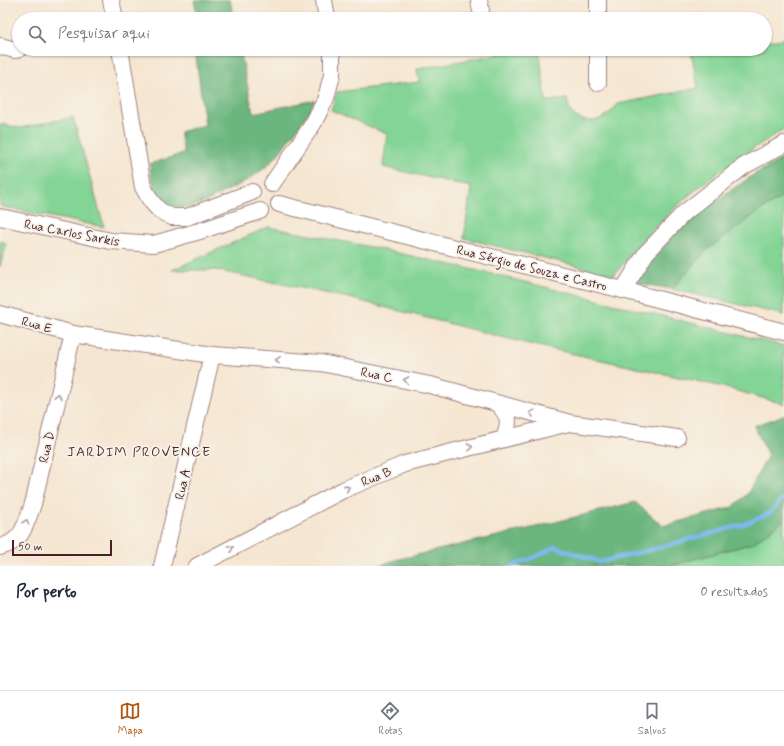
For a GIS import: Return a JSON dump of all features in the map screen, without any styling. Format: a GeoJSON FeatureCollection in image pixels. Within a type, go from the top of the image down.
{"type":"FeatureCollection","features":[{"type":"Feature","properties":{"kind":"street"},"geometry":{"type":"LineString","coordinates":[[111,0],[112,12]]}},
{"type":"Feature","properties":{"kind":"street"},"geometry":{"type":"LineString","coordinates":[[324,0],[326,12]]}},
{"type":"Feature","properties":{"kind":"street"},"geometry":{"type":"LineString","coordinates":[[598,0],[598,12]]}},
{"type":"Feature","properties":{"kind":"street"},"geometry":{"type":"LineString","coordinates":[[0,46],[12,49]]}},
{"type":"Feature","properties":{"kind":"street"},"geometry":{"type":"LineString","coordinates":[[121,56],[143,187],[151,201],[160,211],[172,217],[187,217],[252,192]]}},
{"type":"Feature","properties":{"kind":"street"},"geometry":{"type":"LineString","coordinates":[[272,184],[313,124],[326,98],[332,75],[332,56]]}},
{"type":"Feature","properties":{"kind":"street"},"geometry":{"type":"LineString","coordinates":[[598,56],[598,83]]}},
{"type":"Feature","properties":{"kind":"street"},"geometry":{"type":"LineString","coordinates":[[623,290],[646,253],[684,213],[744,166],[784,144]]}},
{"type":"Feature","properties":{"kind":"street"},"geometry":{"type":"LineString","coordinates":[[258,184],[272,184],[277,187],[279,192],[279,204],[273,210],[264,212],[256,209],[251,202],[250,197],[254,188],[258,184]]}},
{"type":"Feature","properties":{"kind":"street","name":"Rua Sérgio de Souza e Castro"},"geometry":{"type":"LineString","coordinates":[[279,204],[784,332]]}},
{"type":"Feature","properties":{"kind":"street","name":"Rua Carlos Sarkis"},"geometry":{"type":"LineString","coordinates":[[0,217],[111,241],[154,244],[260,211]]}},
{"type":"Feature","properties":{"kind":"street","name":"Rua E"},"geometry":{"type":"LineString","coordinates":[[0,314],[73,334]]}},
{"type":"Feature","properties":{"kind":"street","name":"Rua C"},"geometry":{"type":"LineString","coordinates":[[73,334],[212,355],[321,363],[430,385],[570,423],[677,438]]}},
{"type":"Feature","properties":{"kind":"street","name":"Rua D"},"geometry":{"type":"LineString","coordinates":[[0,547],[14,542],[24,529],[73,334]]}},
{"type":"Feature","properties":{"kind":"street","name":"Rua A"},"geometry":{"type":"LineString","coordinates":[[162,566],[212,355]]}},
{"type":"Feature","properties":{"kind":"street"},"geometry":{"type":"LineString","coordinates":[[498,404],[506,412],[508,426],[504,439]]}},
{"type":"Feature","properties":{"kind":"street","name":"Rua B"},"geometry":{"type":"LineString","coordinates":[[197,566],[343,490],[405,464],[570,423]]}},
{"type":"Feature","properties":{"kind":"green space"},"geometry":{"type":"Polygon","coordinates":[[[194,0],[230,0],[233,12],[197,12],[194,0]]]}},
{"type":"Feature","properties":{"kind":"green space"},"geometry":{"type":"Polygon","coordinates":[[[784,39],[784,129],[698,187],[667,215],[614,275],[464,238],[471,187],[383,167],[387,134],[331,110],[337,92],[419,82],[417,69],[488,56],[540,56],[546,101],[567,99],[570,111],[573,115],[583,120],[594,121],[603,118],[618,104],[698,88],[692,56],[772,56],[772,40],[784,39]]]}},
{"type":"Feature","properties":{"kind":"green space"},"geometry":{"type":"Polygon","coordinates":[[[196,56],[241,56],[253,113],[315,100],[305,117],[277,156],[263,170],[206,202],[188,207],[169,205],[157,194],[151,176],[150,164],[184,153],[180,132],[205,125],[196,56]]]}},
{"type":"Feature","properties":{"kind":"green space"},"geometry":{"type":"Polygon","coordinates":[[[73,117],[104,227],[0,206],[0,124],[20,128],[73,117]]]}},
{"type":"Feature","properties":{"kind":"green space"},"geometry":{"type":"Polygon","coordinates":[[[784,158],[784,196],[759,211],[704,252],[672,289],[635,283],[671,237],[706,207],[758,172],[784,158]]]}},
{"type":"Feature","properties":{"kind":"green space"},"geometry":{"type":"Polygon","coordinates":[[[784,196],[784,315],[672,289],[704,252],[759,211],[784,196]]]}},
{"type":"Feature","properties":{"kind":"green space"},"geometry":{"type":"Polygon","coordinates":[[[268,227],[371,247],[488,273],[784,346],[784,404],[719,386],[529,344],[349,298],[215,270],[172,270],[268,227]]]}},
{"type":"Feature","properties":{"kind":"green space"},"geometry":{"type":"Polygon","coordinates":[[[0,241],[6,243],[0,267],[0,241]]]}},
{"type":"Feature","properties":{"kind":"green space"},"geometry":{"type":"Polygon","coordinates":[[[784,415],[784,520],[753,543],[669,566],[379,566],[391,561],[635,502],[663,526],[733,507],[748,493],[768,455],[754,426],[784,415]]]}},
{"type":"Feature","properties":{"kind":"green space"},"geometry":{"type":"Polygon","coordinates":[[[784,520],[784,566],[669,566],[753,543],[784,520]]]}},
{"type":"Feature","properties":{"kind":"waterway"},"geometry":{"type":"LineString","coordinates":[[512,566],[555,547],[600,562],[654,549],[742,525],[770,513],[784,497]]}},
{"type":"Feature","properties":{"kind":"district","name":"JARDIM PROVENCE"},"geometry":{"type":"Point","coordinates":[139,451]}}]}
